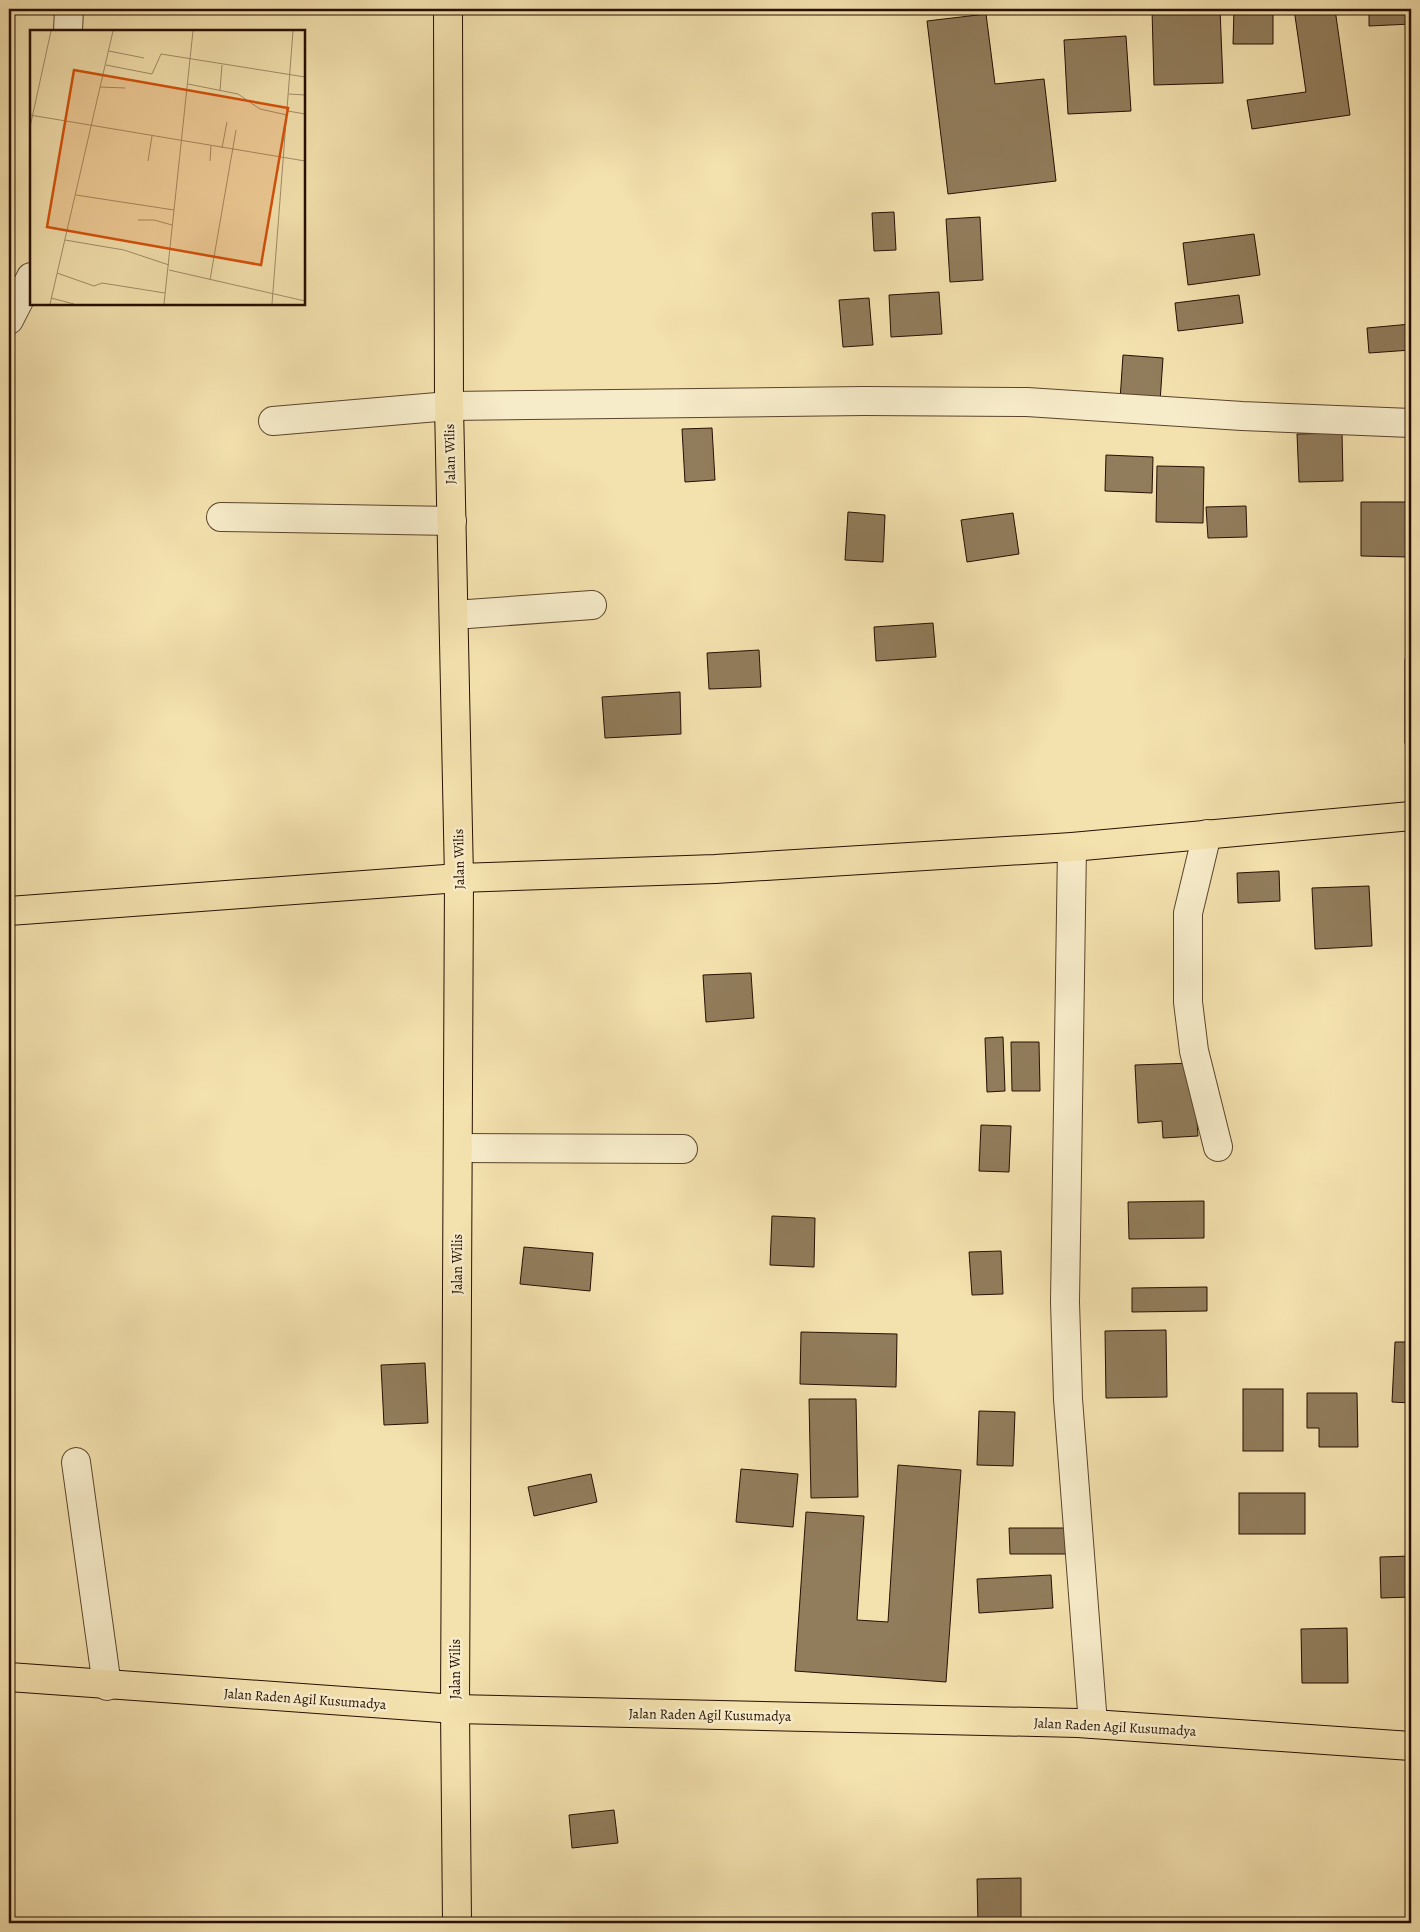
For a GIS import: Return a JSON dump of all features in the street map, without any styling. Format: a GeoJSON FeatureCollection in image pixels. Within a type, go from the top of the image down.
{"type":"FeatureCollection","features":[{"type":"Feature","properties":{"kind":"main road","name":"Jalan Wilis"},"geometry":{"type":"LineString","coordinates":[[448,9],[449,406],[459,878],[455,1709],[457,1923]]}},
{"type":"Feature","properties":{"kind":"main road"},"geometry":{"type":"LineString","coordinates":[[9,911],[459,878],[715,868],[1072,847],[1411,816]]}},
{"type":"Feature","properties":{"kind":"main road","name":"Jalan Raden Agil Kusumadya"},"geometry":{"type":"LineString","coordinates":[[9,1677],[107,1686],[455,1709],[1094,1724],[1411,1746]]}},
{"type":"Feature","properties":{"kind":"street"},"geometry":{"type":"LineString","coordinates":[[68,30],[69,9]]}},
{"type":"Feature","properties":{"kind":"street"},"geometry":{"type":"LineString","coordinates":[[9,320],[30,279]]}},
{"type":"Feature","properties":{"kind":"street"},"geometry":{"type":"LineString","coordinates":[[273,422],[449,406],[864,401],[1027,402],[1242,416],[1411,423]]}},
{"type":"Feature","properties":{"kind":"street"},"geometry":{"type":"LineString","coordinates":[[221,517],[452,521]]}},
{"type":"Feature","properties":{"kind":"street"},"geometry":{"type":"LineString","coordinates":[[454,615],[592,605]]}},
{"type":"Feature","properties":{"kind":"street"},"geometry":{"type":"LineString","coordinates":[[1207,834],[1188,913],[1188,1002],[1194,1051],[1218,1147]]}},
{"type":"Feature","properties":{"kind":"street"},"geometry":{"type":"LineString","coordinates":[[1072,847],[1065,1302],[1068,1399],[1094,1724]]}},
{"type":"Feature","properties":{"kind":"street"},"geometry":{"type":"LineString","coordinates":[[458,1148],[683,1149]]}},
{"type":"Feature","properties":{"kind":"street"},"geometry":{"type":"LineString","coordinates":[[76,1462],[107,1686]]}},
{"type":"Feature","properties":{"kind":"building"},"geometry":{"type":"Polygon","coordinates":[[[1152,9],[1220,9],[1223,83],[1154,85],[1152,9]]]}},
{"type":"Feature","properties":{"kind":"building"},"geometry":{"type":"Polygon","coordinates":[[[1234,9],[1273,9],[1273,44],[1233,44],[1234,9]]]}},
{"type":"Feature","properties":{"kind":"building"},"geometry":{"type":"Polygon","coordinates":[[[1294,9],[1335,9],[1350,115],[1252,129],[1247,100],[1306,92],[1294,9]]]}},
{"type":"Feature","properties":{"kind":"building"},"geometry":{"type":"Polygon","coordinates":[[[1369,9],[1411,9],[1411,24],[1369,26],[1369,9]]]}},
{"type":"Feature","properties":{"kind":"building"},"geometry":{"type":"Polygon","coordinates":[[[986,14],[995,84],[1044,79],[1056,181],[948,194],[927,21],[986,14]]]}},
{"type":"Feature","properties":{"kind":"building"},"geometry":{"type":"Polygon","coordinates":[[[1126,36],[1131,111],[1068,114],[1064,40],[1126,36]]]}},
{"type":"Feature","properties":{"kind":"building"},"geometry":{"type":"Polygon","coordinates":[[[894,212],[896,250],[874,251],[872,213],[894,212]]]}},
{"type":"Feature","properties":{"kind":"building"},"geometry":{"type":"Polygon","coordinates":[[[980,217],[983,280],[950,282],[946,219],[980,217]]]}},
{"type":"Feature","properties":{"kind":"building"},"geometry":{"type":"Polygon","coordinates":[[[1254,234],[1260,275],[1188,285],[1183,243],[1254,234]]]}},
{"type":"Feature","properties":{"kind":"building"},"geometry":{"type":"Polygon","coordinates":[[[939,292],[942,334],[891,337],[889,295],[939,292]]]}},
{"type":"Feature","properties":{"kind":"building"},"geometry":{"type":"Polygon","coordinates":[[[1239,295],[1243,323],[1178,331],[1175,303],[1239,295]]]}},
{"type":"Feature","properties":{"kind":"building"},"geometry":{"type":"Polygon","coordinates":[[[869,298],[873,345],[843,347],[839,300],[869,298]]]}},
{"type":"Feature","properties":{"kind":"building"},"geometry":{"type":"Polygon","coordinates":[[[1411,324],[1411,350],[1369,353],[1367,328],[1411,324]]]}},
{"type":"Feature","properties":{"kind":"building"},"geometry":{"type":"Polygon","coordinates":[[[1123,355],[1163,358],[1160,402],[1120,400],[1123,355]]]}},
{"type":"Feature","properties":{"kind":"building"},"geometry":{"type":"Polygon","coordinates":[[[712,428],[715,480],[685,482],[682,429],[712,428]]]}},
{"type":"Feature","properties":{"kind":"building"},"geometry":{"type":"Polygon","coordinates":[[[1342,433],[1343,481],[1299,482],[1297,434],[1342,433]]]}},
{"type":"Feature","properties":{"kind":"building"},"geometry":{"type":"Polygon","coordinates":[[[1106,455],[1153,457],[1152,493],[1105,491],[1106,455]]]}},
{"type":"Feature","properties":{"kind":"building"},"geometry":{"type":"Polygon","coordinates":[[[1157,466],[1204,467],[1203,523],[1156,522],[1157,466]]]}},
{"type":"Feature","properties":{"kind":"building"},"geometry":{"type":"Polygon","coordinates":[[[1361,502],[1409,502],[1409,557],[1361,556],[1361,502]]]}},
{"type":"Feature","properties":{"kind":"building"},"geometry":{"type":"Polygon","coordinates":[[[1246,506],[1247,537],[1208,538],[1206,507],[1246,506]]]}},
{"type":"Feature","properties":{"kind":"building"},"geometry":{"type":"Polygon","coordinates":[[[848,512],[885,515],[883,562],[845,560],[848,512]]]}},
{"type":"Feature","properties":{"kind":"building"},"geometry":{"type":"Polygon","coordinates":[[[1013,513],[1019,554],[967,562],[961,520],[1013,513]]]}},
{"type":"Feature","properties":{"kind":"building"},"geometry":{"type":"Polygon","coordinates":[[[933,623],[936,657],[876,661],[874,627],[933,623]]]}},
{"type":"Feature","properties":{"kind":"building"},"geometry":{"type":"Polygon","coordinates":[[[759,650],[761,687],[709,689],[707,653],[759,650]]]}},
{"type":"Feature","properties":{"kind":"building"},"geometry":{"type":"Polygon","coordinates":[[[1405,659],[1411,659],[1411,743],[1405,743],[1405,659]]]}},
{"type":"Feature","properties":{"kind":"building"},"geometry":{"type":"Polygon","coordinates":[[[680,692],[681,734],[605,738],[602,697],[680,692]]]}},
{"type":"Feature","properties":{"kind":"building"},"geometry":{"type":"Polygon","coordinates":[[[1279,871],[1280,901],[1238,903],[1237,873],[1279,871]]]}},
{"type":"Feature","properties":{"kind":"building"},"geometry":{"type":"Polygon","coordinates":[[[1369,886],[1372,946],[1315,949],[1312,888],[1369,886]]]}},
{"type":"Feature","properties":{"kind":"building"},"geometry":{"type":"Polygon","coordinates":[[[751,973],[754,1018],[706,1022],[703,975],[751,973]]]}},
{"type":"Feature","properties":{"kind":"building"},"geometry":{"type":"Polygon","coordinates":[[[1003,1037],[1005,1091],[987,1092],[985,1038],[1003,1037]]]}},
{"type":"Feature","properties":{"kind":"building"},"geometry":{"type":"Polygon","coordinates":[[[1011,1042],[1039,1042],[1040,1091],[1012,1091],[1011,1042]]]}},
{"type":"Feature","properties":{"kind":"building"},"geometry":{"type":"Polygon","coordinates":[[[1193,1063],[1198,1136],[1163,1138],[1162,1121],[1138,1123],[1135,1065],[1193,1063]]]}},
{"type":"Feature","properties":{"kind":"building"},"geometry":{"type":"Polygon","coordinates":[[[981,1125],[1011,1126],[1009,1172],[979,1171],[981,1125]]]}},
{"type":"Feature","properties":{"kind":"building"},"geometry":{"type":"Polygon","coordinates":[[[1204,1201],[1204,1238],[1129,1239],[1128,1202],[1204,1201]]]}},
{"type":"Feature","properties":{"kind":"building"},"geometry":{"type":"Polygon","coordinates":[[[772,1216],[815,1218],[814,1267],[770,1265],[772,1216]]]}},
{"type":"Feature","properties":{"kind":"building"},"geometry":{"type":"Polygon","coordinates":[[[524,1247],[593,1253],[590,1291],[520,1284],[524,1247]]]}},
{"type":"Feature","properties":{"kind":"building"},"geometry":{"type":"Polygon","coordinates":[[[1001,1251],[1003,1294],[972,1295],[969,1252],[1001,1251]]]}},
{"type":"Feature","properties":{"kind":"building"},"geometry":{"type":"Polygon","coordinates":[[[1207,1287],[1207,1311],[1132,1312],[1132,1288],[1207,1287]]]}},
{"type":"Feature","properties":{"kind":"building"},"geometry":{"type":"Polygon","coordinates":[[[1166,1330],[1167,1397],[1106,1398],[1105,1331],[1166,1330]]]}},
{"type":"Feature","properties":{"kind":"building"},"geometry":{"type":"Polygon","coordinates":[[[801,1332],[897,1334],[896,1387],[800,1384],[801,1332]]]}},
{"type":"Feature","properties":{"kind":"building"},"geometry":{"type":"Polygon","coordinates":[[[1395,1342],[1411,1342],[1411,1403],[1392,1402],[1395,1342]]]}},
{"type":"Feature","properties":{"kind":"building"},"geometry":{"type":"Polygon","coordinates":[[[425,1363],[428,1423],[384,1425],[381,1365],[425,1363]]]}},
{"type":"Feature","properties":{"kind":"building"},"geometry":{"type":"Polygon","coordinates":[[[1243,1389],[1283,1389],[1283,1451],[1243,1451],[1243,1389]]]}},
{"type":"Feature","properties":{"kind":"building"},"geometry":{"type":"Polygon","coordinates":[[[1307,1393],[1357,1393],[1358,1447],[1319,1447],[1319,1428],[1307,1428],[1307,1393]]]}},
{"type":"Feature","properties":{"kind":"building"},"geometry":{"type":"Polygon","coordinates":[[[809,1399],[856,1399],[858,1497],[811,1498],[809,1399]]]}},
{"type":"Feature","properties":{"kind":"building"},"geometry":{"type":"Polygon","coordinates":[[[979,1411],[1015,1412],[1013,1466],[977,1465],[979,1411]]]}},
{"type":"Feature","properties":{"kind":"building"},"geometry":{"type":"Polygon","coordinates":[[[898,1465],[961,1470],[946,1682],[795,1671],[806,1512],[864,1516],[857,1620],[888,1622],[898,1465]]]}},
{"type":"Feature","properties":{"kind":"building"},"geometry":{"type":"Polygon","coordinates":[[[741,1469],[798,1474],[793,1527],[736,1522],[741,1469]]]}},
{"type":"Feature","properties":{"kind":"building"},"geometry":{"type":"Polygon","coordinates":[[[591,1474],[597,1502],[534,1516],[528,1487],[591,1474]]]}},
{"type":"Feature","properties":{"kind":"building"},"geometry":{"type":"Polygon","coordinates":[[[1239,1493],[1305,1493],[1305,1534],[1239,1534],[1239,1493]]]}},
{"type":"Feature","properties":{"kind":"building"},"geometry":{"type":"Polygon","coordinates":[[[1009,1528],[1072,1528],[1072,1554],[1010,1554],[1009,1528]]]}},
{"type":"Feature","properties":{"kind":"building"},"geometry":{"type":"Polygon","coordinates":[[[1411,1556],[1411,1597],[1381,1598],[1380,1557],[1411,1556]]]}},
{"type":"Feature","properties":{"kind":"building"},"geometry":{"type":"Polygon","coordinates":[[[1051,1575],[1053,1608],[979,1613],[977,1579],[1051,1575]]]}},
{"type":"Feature","properties":{"kind":"building"},"geometry":{"type":"Polygon","coordinates":[[[1347,1628],[1348,1683],[1302,1683],[1301,1629],[1347,1628]]]}},
{"type":"Feature","properties":{"kind":"building"},"geometry":{"type":"Polygon","coordinates":[[[614,1810],[618,1843],[572,1848],[569,1815],[614,1810]]]}},
{"type":"Feature","properties":{"kind":"building"},"geometry":{"type":"Polygon","coordinates":[[[1021,1878],[1021,1923],[978,1923],[977,1879],[1021,1878]]]}}]}
